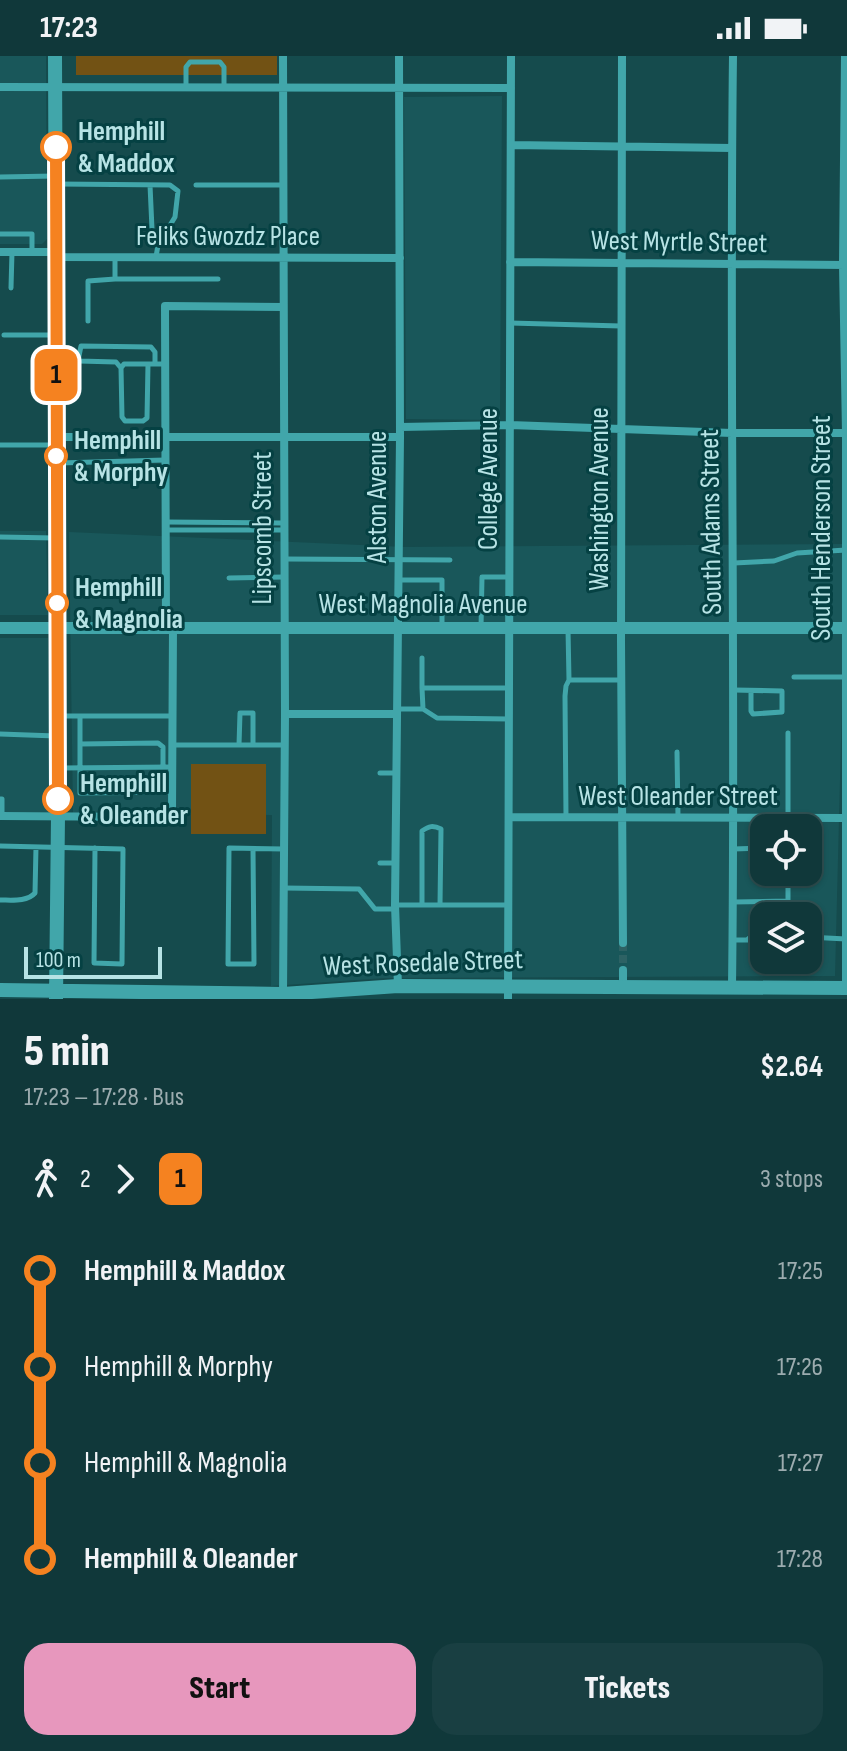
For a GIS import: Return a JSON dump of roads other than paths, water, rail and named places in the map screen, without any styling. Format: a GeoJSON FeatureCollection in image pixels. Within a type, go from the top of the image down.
{"type":"FeatureCollection","features":[{"type":"Feature","properties":{"kind":"main road"},"geometry":{"type":"LineString","coordinates":[[55,56],[56,995]]}},
{"type":"Feature","properties":{"kind":"main road","name":"West Rosedale Street"},"geometry":{"type":"LineString","coordinates":[[0,990],[56,995],[283,997],[398,986],[508,992],[623,987],[846,988]]}},
{"type":"Feature","properties":{"kind":"street","name":"Lipscomb Street"},"geometry":{"type":"LineString","coordinates":[[283,56],[283,997]]}},
{"type":"Feature","properties":{"kind":"street","name":"Alston Avenue"},"geometry":{"type":"LineString","coordinates":[[398,986],[395,907],[400,437],[399,56]]}},
{"type":"Feature","properties":{"kind":"street","name":"College Avenue"},"geometry":{"type":"LineString","coordinates":[[508,992],[511,56]]}},
{"type":"Feature","properties":{"kind":"street","name":"Washington Avenue"},"geometry":{"type":"LineString","coordinates":[[622,56],[623,943]]}},
{"type":"Feature","properties":{"kind":"street","name":"South Adams Street"},"geometry":{"type":"LineString","coordinates":[[732,987],[734,563],[730,264],[733,56]]}},
{"type":"Feature","properties":{"kind":"street","name":"South Henderson Street"},"geometry":{"type":"LineString","coordinates":[[845,56],[846,999]]}},
{"type":"Feature","properties":{"kind":"street"},"geometry":{"type":"LineString","coordinates":[[0,87],[511,88]]}},
{"type":"Feature","properties":{"kind":"street"},"geometry":{"type":"LineString","coordinates":[[511,145],[732,148]]}},
{"type":"Feature","properties":{"kind":"street"},"geometry":{"type":"LineString","coordinates":[[0,252],[56,255]]}},
{"type":"Feature","properties":{"kind":"street","name":"Feliks Gwozdz Place"},"geometry":{"type":"LineString","coordinates":[[56,255],[115,258],[400,258]]}},
{"type":"Feature","properties":{"kind":"street","name":"West Myrtle Street"},"geometry":{"type":"LineString","coordinates":[[510,262],[845,265]]}},
{"type":"Feature","properties":{"kind":"street"},"geometry":{"type":"LineString","coordinates":[[1,816],[156,817],[172,813],[167,767],[172,745],[172,716],[166,526],[165,306],[283,307]]}},
{"type":"Feature","properties":{"kind":"street"},"geometry":{"type":"LineString","coordinates":[[400,427],[510,425],[732,433],[846,433]]}},
{"type":"Feature","properties":{"kind":"street"},"geometry":{"type":"LineString","coordinates":[[56,441],[166,437],[400,437]]}},
{"type":"Feature","properties":{"kind":"street","name":"West Magnolia Avenue"},"geometry":{"type":"LineString","coordinates":[[0,628],[846,628]]}},
{"type":"Feature","properties":{"kind":"street"},"geometry":{"type":"LineString","coordinates":[[285,714],[397,711]]}},
{"type":"Feature","properties":{"kind":"street","name":"West Oleander Street"},"geometry":{"type":"LineString","coordinates":[[509,817],[750,818]]}},
{"type":"Feature","properties":{"kind":"street","name":"West Oleander Street"},"geometry":{"type":"LineString","coordinates":[[822,818],[846,818]]}},
{"type":"Feature","properties":{"kind":"street"},"geometry":{"type":"LineString","coordinates":[[623,970],[623,987]]}},
{"type":"Feature","properties":{"kind":"lane"},"geometry":{"type":"LineString","coordinates":[[185,87],[186,67],[190,62],[220,62],[224,67],[224,87]]}},
{"type":"Feature","properties":{"kind":"lane"},"geometry":{"type":"LineString","coordinates":[[0,177],[170,185],[178,191],[177,208],[158,245],[156,257]]}},
{"type":"Feature","properties":{"kind":"lane"},"geometry":{"type":"LineString","coordinates":[[150,185],[150,221],[158,245]]}},
{"type":"Feature","properties":{"kind":"lane"},"geometry":{"type":"LineString","coordinates":[[196,185],[283,185]]}},
{"type":"Feature","properties":{"kind":"lane"},"geometry":{"type":"LineString","coordinates":[[0,234],[32,234],[32,252]]}},
{"type":"Feature","properties":{"kind":"lane"},"geometry":{"type":"LineString","coordinates":[[11,288],[12,252]]}},
{"type":"Feature","properties":{"kind":"lane"},"geometry":{"type":"LineString","coordinates":[[115,258],[115,279]]}},
{"type":"Feature","properties":{"kind":"lane"},"geometry":{"type":"LineString","coordinates":[[88,321],[88,281],[218,279]]}},
{"type":"Feature","properties":{"kind":"lane"},"geometry":{"type":"LineString","coordinates":[[510,323],[621,326]]}},
{"type":"Feature","properties":{"kind":"lane"},"geometry":{"type":"LineString","coordinates":[[4,335],[56,335]]}},
{"type":"Feature","properties":{"kind":"lane"},"geometry":{"type":"LineString","coordinates":[[56,361],[116,362],[121,368],[122,417],[125,421],[143,421],[147,418],[151,364],[155,352],[151,347],[81,346],[78,361]]}},
{"type":"Feature","properties":{"kind":"lane"},"geometry":{"type":"LineString","coordinates":[[121,368],[124,364],[166,364]]}},
{"type":"Feature","properties":{"kind":"lane"},"geometry":{"type":"LineString","coordinates":[[0,445],[56,441]]}},
{"type":"Feature","properties":{"kind":"lane"},"geometry":{"type":"LineString","coordinates":[[56,463],[166,460]]}},
{"type":"Feature","properties":{"kind":"lane"},"geometry":{"type":"LineString","coordinates":[[166,526],[284,526]]}},
{"type":"Feature","properties":{"kind":"lane"},"geometry":{"type":"LineString","coordinates":[[0,537],[56,538]]}},
{"type":"Feature","properties":{"kind":"lane"},"geometry":{"type":"LineString","coordinates":[[734,563],[774,561],[797,553],[846,550]]}},
{"type":"Feature","properties":{"kind":"lane"},"geometry":{"type":"LineString","coordinates":[[284,559],[450,560]]}},
{"type":"Feature","properties":{"kind":"lane"},"geometry":{"type":"LineString","coordinates":[[229,578],[284,577]]}},
{"type":"Feature","properties":{"kind":"lane"},"geometry":{"type":"LineString","coordinates":[[481,628],[482,577],[509,577]]}},
{"type":"Feature","properties":{"kind":"lane"},"geometry":{"type":"LineString","coordinates":[[399,580],[442,580],[442,628]]}},
{"type":"Feature","properties":{"kind":"lane"},"geometry":{"type":"LineString","coordinates":[[566,817],[568,628]]}},
{"type":"Feature","properties":{"kind":"lane"},"geometry":{"type":"LineString","coordinates":[[422,658],[423,709]]}},
{"type":"Feature","properties":{"kind":"lane"},"geometry":{"type":"LineString","coordinates":[[794,677],[846,677]]}},
{"type":"Feature","properties":{"kind":"lane"},"geometry":{"type":"LineString","coordinates":[[569,680],[621,680]]}},
{"type":"Feature","properties":{"kind":"lane"},"geometry":{"type":"LineString","coordinates":[[422,688],[509,688]]}},
{"type":"Feature","properties":{"kind":"lane"},"geometry":{"type":"LineString","coordinates":[[734,690],[782,691],[782,712],[753,714],[751,691]]}},
{"type":"Feature","properties":{"kind":"lane"},"geometry":{"type":"LineString","coordinates":[[397,711],[423,709],[437,718],[509,719]]}},
{"type":"Feature","properties":{"kind":"lane"},"geometry":{"type":"LineString","coordinates":[[239,745],[240,713],[253,713],[253,745]]}},
{"type":"Feature","properties":{"kind":"lane"},"geometry":{"type":"LineString","coordinates":[[57,716],[172,716]]}},
{"type":"Feature","properties":{"kind":"lane"},"geometry":{"type":"LineString","coordinates":[[80,716],[80,793],[172,792]]}},
{"type":"Feature","properties":{"kind":"lane"},"geometry":{"type":"LineString","coordinates":[[788,733],[788,814]]}},
{"type":"Feature","properties":{"kind":"lane"},"geometry":{"type":"LineString","coordinates":[[0,734],[57,736]]}},
{"type":"Feature","properties":{"kind":"lane"},"geometry":{"type":"LineString","coordinates":[[57,768],[167,767],[163,747],[158,743],[80,744]]}},
{"type":"Feature","properties":{"kind":"lane"},"geometry":{"type":"LineString","coordinates":[[172,745],[285,745]]}},
{"type":"Feature","properties":{"kind":"lane"},"geometry":{"type":"LineString","coordinates":[[677,752],[678,817]]}},
{"type":"Feature","properties":{"kind":"lane"},"geometry":{"type":"LineString","coordinates":[[380,773],[397,773]]}},
{"type":"Feature","properties":{"kind":"lane"},"geometry":{"type":"LineString","coordinates":[[0,799],[1,816]]}},
{"type":"Feature","properties":{"kind":"lane"},"geometry":{"type":"LineString","coordinates":[[422,905],[422,831],[435,826],[441,829],[440,905]]}},
{"type":"Feature","properties":{"kind":"lane"},"geometry":{"type":"LineString","coordinates":[[0,846],[58,847],[95,848],[123,849],[122,964],[94,963],[95,848]]}},
{"type":"Feature","properties":{"kind":"lane"},"geometry":{"type":"LineString","coordinates":[[0,900],[31,898],[35,893],[36,847]]}},
{"type":"Feature","properties":{"kind":"lane"},"geometry":{"type":"LineString","coordinates":[[253,849],[254,964],[228,964],[229,848],[284,849]]}},
{"type":"Feature","properties":{"kind":"lane"},"geometry":{"type":"LineString","coordinates":[[733,849],[750,848]]}},
{"type":"Feature","properties":{"kind":"lane"},"geometry":{"type":"LineString","coordinates":[[380,863],[396,863]]}},
{"type":"Feature","properties":{"kind":"lane"},"geometry":{"type":"LineString","coordinates":[[733,902],[788,901],[788,886]]}},
{"type":"Feature","properties":{"kind":"lane"},"geometry":{"type":"LineString","coordinates":[[284,888],[359,889],[375,909],[422,905],[508,905]]}},
{"type":"Feature","properties":{"kind":"lane"},"geometry":{"type":"LineString","coordinates":[[733,940],[750,938]]}},
{"type":"Feature","properties":{"kind":"lane"},"geometry":{"type":"LineString","coordinates":[[822,938],[846,939]]}},
{"type":"Feature","properties":{"kind":"tunnel"},"geometry":{"type":"LineString","coordinates":[[623,943],[623,970]]}},
{"type":"Feature","properties":{"kind":"place","name":"Hemphill & Maddox"},"geometry":{"type":"Point","coordinates":[56,147]}},
{"type":"Feature","properties":{"kind":"place","name":"Hemphill & Morphy"},"geometry":{"type":"Point","coordinates":[56,456]}},
{"type":"Feature","properties":{"kind":"place","name":"Hemphill & Magnolia"},"geometry":{"type":"Point","coordinates":[57,603]}},
{"type":"Feature","properties":{"kind":"place","name":"Hemphill & Oleander"},"geometry":{"type":"Point","coordinates":[58,799]}}]}
